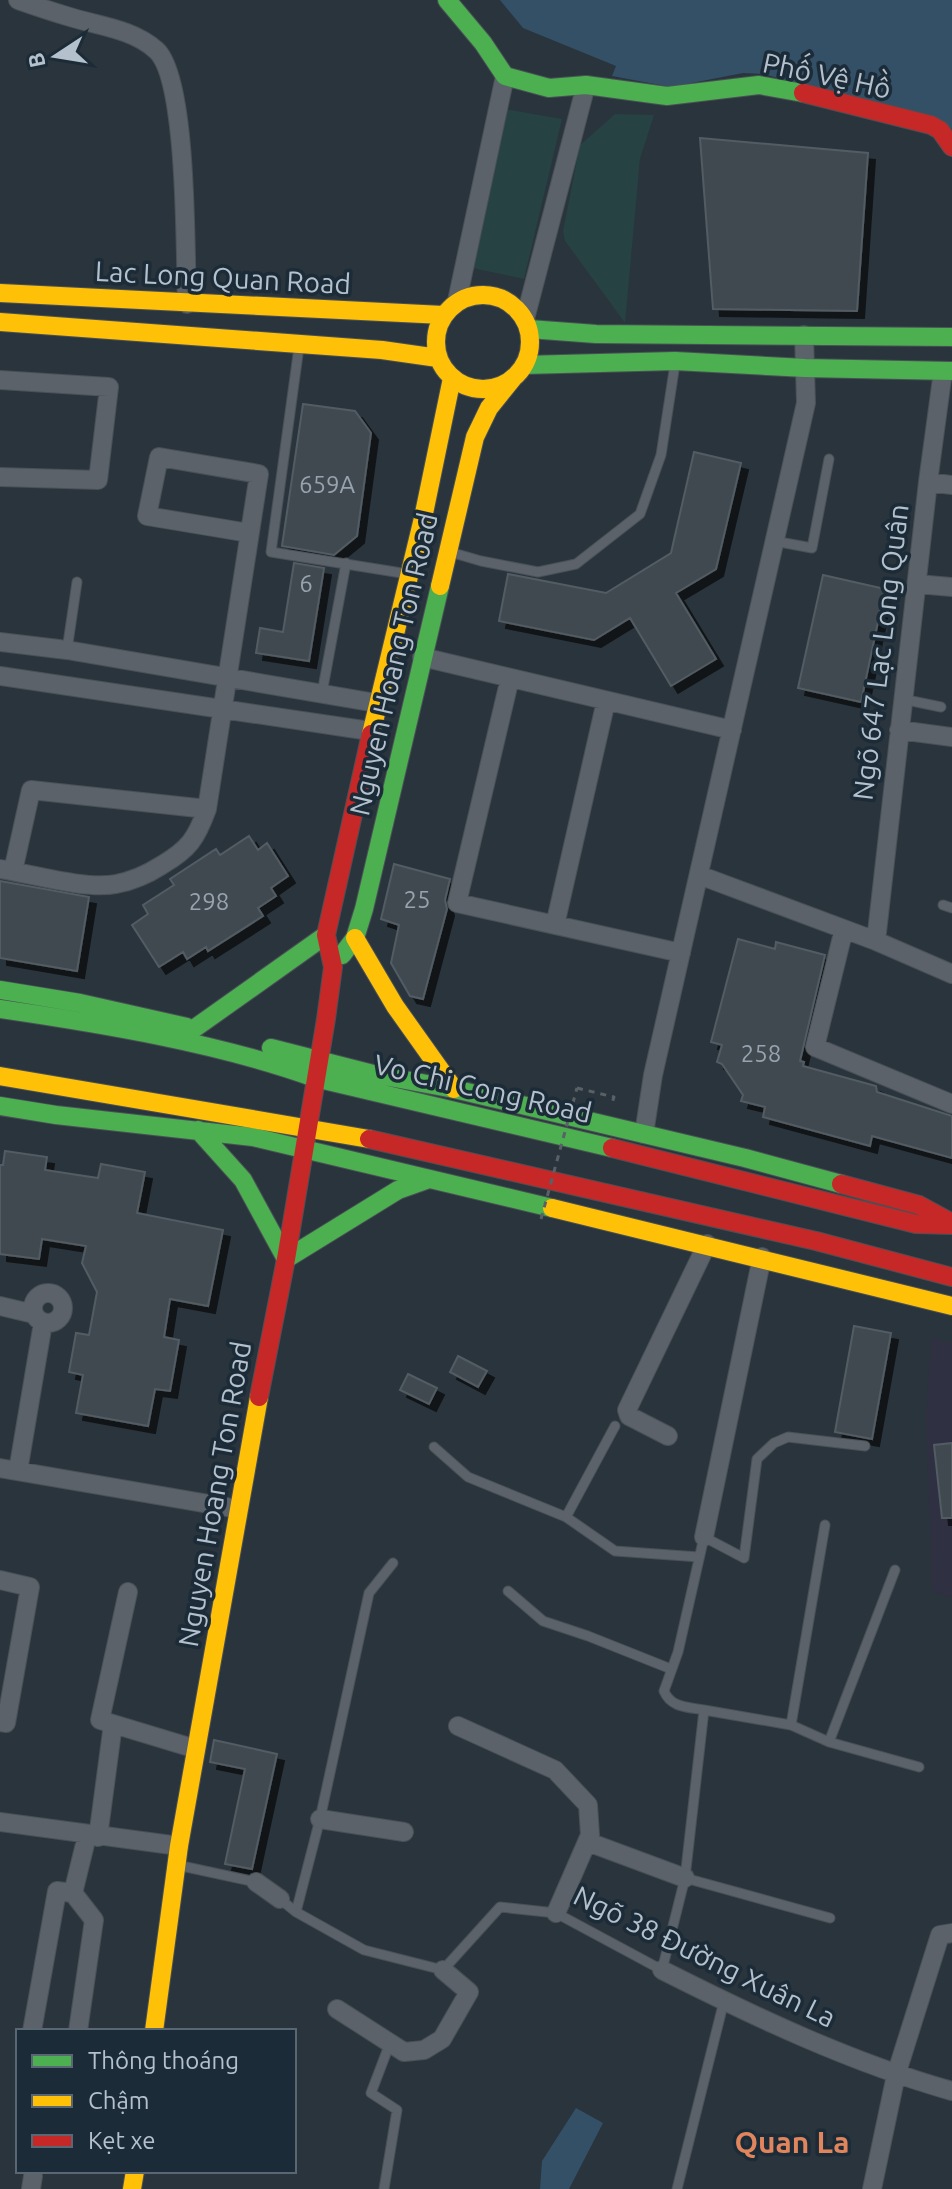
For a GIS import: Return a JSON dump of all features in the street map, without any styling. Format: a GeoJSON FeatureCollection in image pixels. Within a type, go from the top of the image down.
{"type":"FeatureCollection","features":[{"type":"Feature","properties":{"kind":"main road"},"geometry":{"type":"LineString","coordinates":[[447,0],[483,43],[505,76]]}},
{"type":"Feature","properties":{"kind":"main road","name":"Phố Vệ Hồ"},"geometry":{"type":"LineString","coordinates":[[505,76],[549,88],[586,85],[667,96],[744,86],[784,88],[931,125],[940,130],[952,147]]}},
{"type":"Feature","properties":{"kind":"main road","name":"Lac Long Quan Road"},"geometry":{"type":"LineString","coordinates":[[0,293],[187,304],[450,308]]}},
{"type":"Feature","properties":{"kind":"main road"},"geometry":{"type":"LineString","coordinates":[[519,371],[530,342],[527,324],[508,301],[495,295],[481,294],[450,308],[437,328],[435,343],[438,358],[452,378],[463,385],[490,389],[519,371],[675,361],[948,371]]}},
{"type":"Feature","properties":{"kind":"main road","name":"Lac Long Quan Road"},"geometry":{"type":"LineString","coordinates":[[0,322],[382,350],[438,358]]}},
{"type":"Feature","properties":{"kind":"main road"},"geometry":{"type":"LineString","coordinates":[[527,324],[583,334],[952,337]]}},
{"type":"Feature","properties":{"kind":"main road","name":"Nguyen Hoang Ton Road"},"geometry":{"type":"LineString","coordinates":[[333,967],[355,938],[450,552],[475,437],[489,408],[519,371]]}},
{"type":"Feature","properties":{"kind":"main road","name":"Nguyen Hoang Ton Road"},"geometry":{"type":"LineString","coordinates":[[154,2029],[196,1749],[286,1259],[317,1069],[333,967],[326,935],[376,703],[436,466],[452,378]]}},
{"type":"Feature","properties":{"kind":"main road"},"geometry":{"type":"LineString","coordinates":[[195,1028],[326,935]]}},
{"type":"Feature","properties":{"kind":"main road"},"geometry":{"type":"LineString","coordinates":[[355,938],[395,1006],[454,1089]]}},
{"type":"Feature","properties":{"kind":"main road","name":"Vo Chi Cong Road"},"geometry":{"type":"LineString","coordinates":[[0,990],[80,1003],[195,1028],[317,1069],[537,1129],[916,1224],[952,1224]]}},
{"type":"Feature","properties":{"kind":"main road","name":"Vo Chi Cong Road"},"geometry":{"type":"LineString","coordinates":[[0,1009],[260,1052]]}},
{"type":"Feature","properties":{"kind":"main road","name":"Vo Chi Cong Road"},"geometry":{"type":"LineString","coordinates":[[317,1069],[373,1074],[454,1089],[745,1158],[919,1205],[952,1224]]}},
{"type":"Feature","properties":{"kind":"main road"},"geometry":{"type":"LineString","coordinates":[[0,1076],[372,1139],[757,1226],[952,1277]]}},
{"type":"Feature","properties":{"kind":"main road"},"geometry":{"type":"LineString","coordinates":[[0,1106],[253,1137],[762,1257],[952,1306]]}},
{"type":"Feature","properties":{"kind":"main road"},"geometry":{"type":"LineString","coordinates":[[253,1137],[308,1126]]}},
{"type":"Feature","properties":{"kind":"main road"},"geometry":{"type":"LineString","coordinates":[[198,1130],[243,1180],[286,1259],[398,1190],[429,1179]]}},
{"type":"Feature","properties":{"kind":"main road"},"geometry":{"type":"LineString","coordinates":[[372,1139],[386,1168]]}},
{"type":"Feature","properties":{"kind":"street"},"geometry":{"type":"LineString","coordinates":[[18,0],[126,32],[154,47],[165,59],[173,86],[181,150],[187,304]]}},
{"type":"Feature","properties":{"kind":"street"},"geometry":{"type":"LineString","coordinates":[[450,308],[505,76]]}},
{"type":"Feature","properties":{"kind":"street"},"geometry":{"type":"LineString","coordinates":[[527,324],[586,85]]}},
{"type":"Feature","properties":{"kind":"street"},"geometry":{"type":"LineString","coordinates":[[644,1134],[653,1075],[806,403],[804,335]]}},
{"type":"Feature","properties":{"kind":"street","name":"Ngõ 647 Lạc Long Quân"},"geometry":{"type":"LineString","coordinates":[[876,941],[928,482],[944,429],[948,371]]}},
{"type":"Feature","properties":{"kind":"street"},"geometry":{"type":"LineString","coordinates":[[0,380],[109,387],[98,480],[0,477]]}},
{"type":"Feature","properties":{"kind":"street"},"geometry":{"type":"LineString","coordinates":[[207,809],[31,790],[6,870],[114,885],[134,879],[184,852],[197,834],[207,809],[259,474],[159,457],[147,516],[249,533]]}},
{"type":"Feature","properties":{"kind":"street"},"geometry":{"type":"LineString","coordinates":[[928,482],[952,485]]}},
{"type":"Feature","properties":{"kind":"street"},"geometry":{"type":"LineString","coordinates":[[917,584],[952,587]]}},
{"type":"Feature","properties":{"kind":"street"},"geometry":{"type":"LineString","coordinates":[[0,642],[67,650],[376,703]]}},
{"type":"Feature","properties":{"kind":"street"},"geometry":{"type":"LineString","coordinates":[[422,657],[732,730]]}},
{"type":"Feature","properties":{"kind":"street"},"geometry":{"type":"LineString","coordinates":[[0,676],[370,731]]}},
{"type":"Feature","properties":{"kind":"street"},"geometry":{"type":"LineString","coordinates":[[510,678],[457,903],[681,953]]}},
{"type":"Feature","properties":{"kind":"street"},"geometry":{"type":"LineString","coordinates":[[555,925],[606,701]]}},
{"type":"Feature","properties":{"kind":"street"},"geometry":{"type":"LineString","coordinates":[[899,730],[952,737]]}},
{"type":"Feature","properties":{"kind":"street"},"geometry":{"type":"LineString","coordinates":[[699,875],[876,941],[952,974]]}},
{"type":"Feature","properties":{"kind":"street"},"geometry":{"type":"LineString","coordinates":[[844,929],[815,1047],[952,1104]]}},
{"type":"Feature","properties":{"kind":"street"},"geometry":{"type":"LineString","coordinates":[[668,1436],[629,1416],[627,1410],[707,1244]]}},
{"type":"Feature","properties":{"kind":"street"},"geometry":{"type":"LineString","coordinates":[[704,1537],[762,1257]]}},
{"type":"Feature","properties":{"kind":"street"},"geometry":{"type":"LineString","coordinates":[[0,1306],[38,1318],[9,1470],[238,1509]]}},
{"type":"Feature","properties":{"kind":"street"},"geometry":{"type":"LineString","coordinates":[[0,1580],[30,1587],[6,1723],[0,1722]]}},
{"type":"Feature","properties":{"kind":"street"},"geometry":{"type":"LineString","coordinates":[[128,1592],[100,1720],[196,1749]]}},
{"type":"Feature","properties":{"kind":"street"},"geometry":{"type":"LineString","coordinates":[[73,1893],[93,1836],[113,1724]]}},
{"type":"Feature","properties":{"kind":"street"},"geometry":{"type":"LineString","coordinates":[[458,1726],[555,1770],[588,1805],[588,1842],[556,1913]]}},
{"type":"Feature","properties":{"kind":"street"},"geometry":{"type":"LineString","coordinates":[[320,1819],[404,1832]]}},
{"type":"Feature","properties":{"kind":"street"},"geometry":{"type":"LineString","coordinates":[[0,1822],[93,1836],[178,1856]]}},
{"type":"Feature","properties":{"kind":"street"},"geometry":{"type":"LineString","coordinates":[[588,1842],[685,1878]]}},
{"type":"Feature","properties":{"kind":"street"},"geometry":{"type":"LineString","coordinates":[[256,1882],[280,1899]]}},
{"type":"Feature","properties":{"kind":"street"},"geometry":{"type":"LineString","coordinates":[[32,2029],[57,1891],[73,1893],[94,1920],[78,2029]]}},
{"type":"Feature","properties":{"kind":"street"},"geometry":{"type":"LineString","coordinates":[[872,2189],[896,2075],[940,1935],[952,1933]]}},
{"type":"Feature","properties":{"kind":"street"},"geometry":{"type":"LineString","coordinates":[[337,2009],[404,2052],[424,2050],[442,2039],[469,1992],[443,1970]]}},
{"type":"Feature","properties":{"kind":"street","name":"Ngõ 38 Đường Xuân La"},"geometry":{"type":"LineString","coordinates":[[662,1970],[724,2001],[896,2075],[952,2091]]}},
{"type":"Feature","properties":{"kind":"lane"},"geometry":{"type":"LineString","coordinates":[[300,344],[271,552],[409,574]]}},
{"type":"Feature","properties":{"kind":"lane"},"geometry":{"type":"LineString","coordinates":[[450,552],[538,572],[576,564],[640,514],[661,455],[675,361]]}},
{"type":"Feature","properties":{"kind":"lane"},"geometry":{"type":"LineString","coordinates":[[774,541],[812,548],[829,459]]}},
{"type":"Feature","properties":{"kind":"lane"},"geometry":{"type":"LineString","coordinates":[[322,694],[346,563]]}},
{"type":"Feature","properties":{"kind":"lane"},"geometry":{"type":"LineString","coordinates":[[67,650],[77,582]]}},
{"type":"Feature","properties":{"kind":"lane"},"geometry":{"type":"LineString","coordinates":[[902,699],[941,707]]}},
{"type":"Feature","properties":{"kind":"lane"},"geometry":{"type":"LineString","coordinates":[[566,1517],[615,1426]]}},
{"type":"Feature","properties":{"kind":"lane"},"geometry":{"type":"LineString","coordinates":[[865,1446],[788,1437],[774,1443],[757,1459],[744,1558],[704,1537],[678,1652],[664,1691],[668,1700],[675,1705],[791,1725],[829,1742],[919,1767]]}},
{"type":"Feature","properties":{"kind":"lane"},"geometry":{"type":"LineString","coordinates":[[434,1447],[468,1477],[566,1517],[615,1551],[699,1557]]}},
{"type":"Feature","properties":{"kind":"lane"},"geometry":{"type":"LineString","coordinates":[[791,1725],[825,1525]]}},
{"type":"Feature","properties":{"kind":"lane"},"geometry":{"type":"LineString","coordinates":[[296,1912],[320,1819],[369,1593],[393,1563]]}},
{"type":"Feature","properties":{"kind":"lane"},"geometry":{"type":"LineString","coordinates":[[829,1742],[895,1570]]}},
{"type":"Feature","properties":{"kind":"lane"},"geometry":{"type":"LineString","coordinates":[[508,1591],[543,1621],[671,1669]]}},
{"type":"Feature","properties":{"kind":"lane"},"geometry":{"type":"LineString","coordinates":[[662,1970],[685,1878],[704,1710]]}},
{"type":"Feature","properties":{"kind":"lane"},"geometry":{"type":"LineString","coordinates":[[178,1856],[256,1882]]}},
{"type":"Feature","properties":{"kind":"lane"},"geometry":{"type":"LineString","coordinates":[[685,1878],[830,1918]]}},
{"type":"Feature","properties":{"kind":"lane"},"geometry":{"type":"LineString","coordinates":[[280,1899],[296,1912],[364,1950],[443,1970]]}},
{"type":"Feature","properties":{"kind":"lane","name":"Ngõ 38 Đường Xuân La"},"geometry":{"type":"LineString","coordinates":[[443,1970],[500,1907],[556,1913],[662,1970]]}},
{"type":"Feature","properties":{"kind":"lane"},"geometry":{"type":"LineString","coordinates":[[677,2189],[724,2001]]}},
{"type":"Feature","properties":{"kind":"lane"},"geometry":{"type":"LineString","coordinates":[[384,2189],[397,2110],[371,2093],[390,2043]]}},
{"type":"Feature","properties":{"kind":"path"},"geometry":{"type":"LineString","coordinates":[[541,1219],[577,1088],[614,1097]]}},
{"type":"Feature","properties":{"kind":"shaded area"},"geometry":{"type":"Polygon","coordinates":[[[500,0],[952,0],[952,129],[764,74],[743,73],[671,87],[612,76],[616,66],[523,28],[500,0]]]}},
{"type":"Feature","properties":{"kind":"shaded area"},"geometry":{"type":"Polygon","coordinates":[[[931,1337],[952,1343],[952,1597],[932,1592],[926,1419],[931,1337]]]}},
{"type":"Feature","properties":{"kind":"shaded area"},"geometry":{"type":"Polygon","coordinates":[[[576,2108],[603,2123],[569,2189],[540,2189],[542,2161],[576,2108]]]}},
{"type":"Feature","properties":{"kind":"green space"},"geometry":{"type":"Polygon","coordinates":[[[505,109],[562,119],[524,279],[472,268],[505,109]]]}},
{"type":"Feature","properties":{"kind":"green space"},"geometry":{"type":"Polygon","coordinates":[[[615,114],[654,115],[640,159],[625,323],[565,241],[563,231],[580,145],[615,114]]]}},
{"type":"Feature","properties":{"kind":"building"},"geometry":{"type":"Polygon","coordinates":[[[700,138],[868,153],[857,311],[713,309],[700,138]]]}},
{"type":"Feature","properties":{"kind":"building"},"geometry":{"type":"Polygon","coordinates":[[[303,404],[355,411],[371,433],[357,536],[334,555],[282,546],[303,404]]]}},
{"type":"Feature","properties":{"kind":"building"},"geometry":{"type":"Polygon","coordinates":[[[694,452],[741,463],[716,569],[676,593],[716,659],[671,686],[630,618],[594,640],[499,621],[508,574],[606,593],[671,553],[694,452]]]}},
{"type":"Feature","properties":{"kind":"building"},"geometry":{"type":"Polygon","coordinates":[[[294,563],[324,568],[309,661],[256,653],[260,628],[283,632],[294,563]]]}},
{"type":"Feature","properties":{"kind":"building"},"geometry":{"type":"Polygon","coordinates":[[[823,575],[885,589],[861,702],[798,688],[823,575]]]}},
{"type":"Feature","properties":{"kind":"building"},"geometry":{"type":"Polygon","coordinates":[[[249,836],[258,850],[267,843],[288,876],[271,888],[276,896],[258,908],[263,916],[208,951],[206,947],[187,959],[183,952],[159,967],[132,925],[148,914],[143,905],[174,885],[170,879],[216,849],[220,855],[249,836]]]}},
{"type":"Feature","properties":{"kind":"building"},"geometry":{"type":"Polygon","coordinates":[[[394,864],[450,879],[445,900],[447,909],[423,999],[410,996],[391,963],[399,925],[381,919],[394,864]]]}},
{"type":"Feature","properties":{"kind":"building"},"geometry":{"type":"Polygon","coordinates":[[[0,881],[89,897],[77,971],[0,958],[0,881]]]}},
{"type":"Feature","properties":{"kind":"building"},"geometry":{"type":"Polygon","coordinates":[[[738,939],[775,949],[776,942],[825,955],[800,1061],[804,1062],[803,1066],[876,1086],[877,1092],[952,1116],[952,1158],[872,1136],[870,1146],[763,1117],[765,1107],[741,1101],[743,1095],[722,1064],[717,1062],[722,1045],[711,1042],[738,939]]]}},
{"type":"Feature","properties":{"kind":"building"},"geometry":{"type":"Polygon","coordinates":[[[5,1151],[47,1157],[45,1170],[98,1178],[101,1164],[145,1172],[137,1213],[223,1230],[208,1306],[170,1299],[164,1337],[179,1340],[170,1391],[155,1389],[148,1426],[76,1413],[83,1375],[69,1372],[76,1333],[89,1335],[97,1292],[82,1263],[86,1246],[42,1239],[39,1259],[0,1254],[0,1165],[3,1165],[5,1151]]]}},
{"type":"Feature","properties":{"kind":"building"},"geometry":{"type":"Polygon","coordinates":[[[854,1326],[891,1333],[872,1439],[835,1432],[854,1326]]]}},
{"type":"Feature","properties":{"kind":"building"},"geometry":{"type":"Polygon","coordinates":[[[458,1356],[487,1371],[478,1387],[450,1372],[458,1356]]]}},
{"type":"Feature","properties":{"kind":"building"},"geometry":{"type":"Polygon","coordinates":[[[408,1374],[437,1388],[429,1404],[400,1390],[408,1374]]]}},
{"type":"Feature","properties":{"kind":"building"},"geometry":{"type":"Polygon","coordinates":[[[952,1443],[952,1518],[942,1518],[934,1445],[952,1443]]]}},
{"type":"Feature","properties":{"kind":"building"},"geometry":{"type":"Polygon","coordinates":[[[214,1740],[277,1754],[252,1869],[225,1864],[245,1769],[210,1762],[214,1740]]]}},
{"type":"Feature","properties":{"kind":"traffic: fast"},"geometry":{"type":"LineString","coordinates":[[447,0],[483,43],[505,76],[549,88],[586,85],[667,96],[759,85],[803,93]]}},
{"type":"Feature","properties":{"kind":"traffic: fast"},"geometry":{"type":"LineString","coordinates":[[529,329],[596,334],[952,337]]}},
{"type":"Feature","properties":{"kind":"traffic: fast"},"geometry":{"type":"LineString","coordinates":[[524,365],[675,361],[952,371]]}},
{"type":"Feature","properties":{"kind":"traffic: fast"},"geometry":{"type":"LineString","coordinates":[[342,955],[355,938],[364,909],[440,586]]}},
{"type":"Feature","properties":{"kind":"traffic: fast"},"geometry":{"type":"LineString","coordinates":[[195,1028],[326,935]]}},
{"type":"Feature","properties":{"kind":"traffic: fast"},"geometry":{"type":"LineString","coordinates":[[0,990],[80,1003],[187,1027]]}},
{"type":"Feature","properties":{"kind":"traffic: fast"},"geometry":{"type":"LineString","coordinates":[[0,1009],[200,1045],[315,1078],[612,1148]]}},
{"type":"Feature","properties":{"kind":"traffic: fast"},"geometry":{"type":"LineString","coordinates":[[271,1048],[745,1158],[841,1184]]}},
{"type":"Feature","properties":{"kind":"traffic: fast"},"geometry":{"type":"LineString","coordinates":[[0,1106],[253,1137],[552,1208]]}},
{"type":"Feature","properties":{"kind":"traffic: fast"},"geometry":{"type":"LineString","coordinates":[[198,1130],[243,1180],[286,1259],[398,1190],[429,1179]]}},
{"type":"Feature","properties":{"kind":"traffic: slow"},"geometry":{"type":"LineString","coordinates":[[0,293],[443,315]]}},
{"type":"Feature","properties":{"kind":"traffic: slow"},"geometry":{"type":"LineString","coordinates":[[483,295],[501,298],[516,309],[527,324],[530,342],[527,360],[516,375],[501,386],[483,389],[465,386],[450,375],[439,360],[436,342],[439,324],[450,309],[465,298],[483,295]]}},
{"type":"Feature","properties":{"kind":"traffic: slow"},"geometry":{"type":"LineString","coordinates":[[0,322],[382,350],[438,358]]}},
{"type":"Feature","properties":{"kind":"traffic: slow"},"geometry":{"type":"LineString","coordinates":[[440,586],[475,437],[489,408],[514,377]]}},
{"type":"Feature","properties":{"kind":"traffic: slow"},"geometry":{"type":"LineString","coordinates":[[371,734],[423,518],[452,378]]}},
{"type":"Feature","properties":{"kind":"traffic: slow"},"geometry":{"type":"LineString","coordinates":[[355,938],[395,1006],[454,1089]]}},
{"type":"Feature","properties":{"kind":"traffic: slow"},"geometry":{"type":"LineString","coordinates":[[0,1076],[369,1139]]}},
{"type":"Feature","properties":{"kind":"traffic: slow"},"geometry":{"type":"LineString","coordinates":[[552,1208],[952,1306]]}},
{"type":"Feature","properties":{"kind":"traffic: slow"},"geometry":{"type":"LineString","coordinates":[[154,2029],[179,1846],[259,1397]]}},
{"type":"Feature","properties":{"kind":"traffic: slow"},"geometry":{"type":"LineString","coordinates":[[132,2189],[135,2173]]}},
{"type":"Feature","properties":{"kind":"traffic: jam"},"geometry":{"type":"LineString","coordinates":[[803,93],[931,125],[940,130],[952,147]]}},
{"type":"Feature","properties":{"kind":"traffic: jam"},"geometry":{"type":"LineString","coordinates":[[259,1397],[286,1259],[326,1019],[333,967],[326,935],[371,734]]}},
{"type":"Feature","properties":{"kind":"traffic: jam"},"geometry":{"type":"LineString","coordinates":[[369,1139],[816,1241],[952,1277]]}},
{"type":"Feature","properties":{"kind":"traffic: jam"},"geometry":{"type":"LineString","coordinates":[[612,1148],[916,1224],[952,1225]]}},
{"type":"Feature","properties":{"kind":"traffic: jam"},"geometry":{"type":"LineString","coordinates":[[841,1184],[919,1205],[952,1223]]}},
{"type":"Feature","properties":{"kind":"district","name":"Quan La"},"geometry":{"type":"Point","coordinates":[792,2142]}}]}
